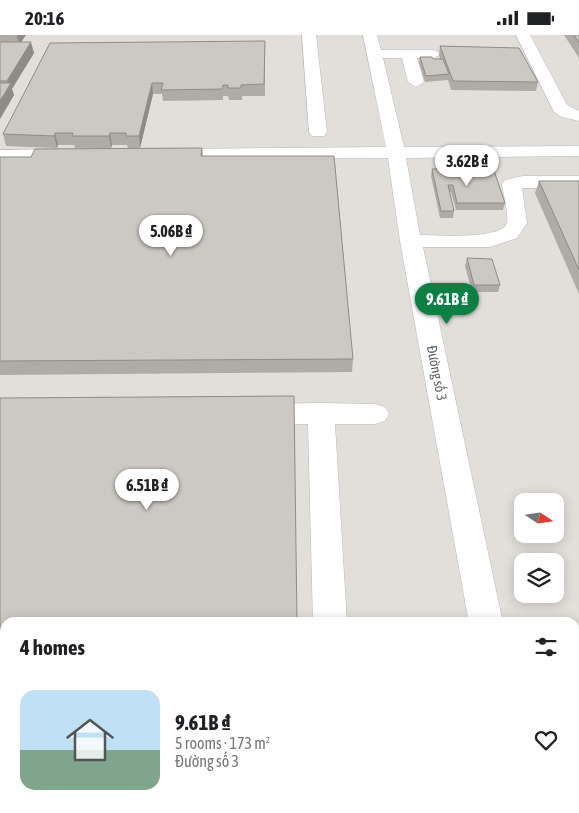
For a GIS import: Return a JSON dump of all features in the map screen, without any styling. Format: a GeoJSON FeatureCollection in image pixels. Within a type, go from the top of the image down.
{"type":"FeatureCollection","features":[{"type":"Feature","properties":{"kind":"street"},"geometry":{"type":"LineString","coordinates":[[309,35],[318,132]]}},
{"type":"Feature","properties":{"kind":"street"},"geometry":{"type":"LineString","coordinates":[[523,35],[560,108],[568,113],[579,116]]}},
{"type":"Feature","properties":{"kind":"street"},"geometry":{"type":"LineString","coordinates":[[372,44],[408,54],[434,54]]}},
{"type":"Feature","properties":{"kind":"street","name":"Đường số 3"},"geometry":{"type":"LineString","coordinates":[[372,44],[396,152],[411,241],[485,617]]}},
{"type":"Feature","properties":{"kind":"street"},"geometry":{"type":"LineString","coordinates":[[408,54],[416,82]]}},
{"type":"Feature","properties":{"kind":"street"},"geometry":{"type":"LineString","coordinates":[[147,154],[579,151]]}},
{"type":"Feature","properties":{"kind":"street"},"geometry":{"type":"LineString","coordinates":[[0,155],[88,154]]}},
{"type":"Feature","properties":{"kind":"street"},"geometry":{"type":"LineString","coordinates":[[411,241],[490,241],[510,235],[517,223],[512,184],[523,182],[579,182]]}},
{"type":"Feature","properties":{"kind":"street"},"geometry":{"type":"LineString","coordinates":[[321,413],[330,617]]}},
{"type":"Feature","properties":{"kind":"street"},"geometry":{"type":"LineString","coordinates":[[233,414],[375,414]]}},
{"type":"Feature","properties":{"kind":"shaded area"},"geometry":{"type":"Polygon","coordinates":[[[0,35],[579,35],[579,617],[0,617],[0,35]]]}},
{"type":"Feature","properties":{"kind":"building"},"geometry":{"type":"Polygon","coordinates":[[[574,35],[579,35],[579,43],[574,35]]]}},
{"type":"Feature","properties":{"kind":"building"},"geometry":{"type":"Polygon","coordinates":[[[265,41],[264,84],[241,85],[241,88],[228,88],[228,85],[223,85],[222,89],[161,90],[163,83],[152,83],[139,136],[126,136],[126,133],[110,133],[109,136],[72,136],[73,133],[55,133],[54,136],[3,134],[50,43],[265,41]]]}},
{"type":"Feature","properties":{"kind":"building"},"geometry":{"type":"Polygon","coordinates":[[[0,42],[31,42],[7,81],[0,81],[0,42]]]}},
{"type":"Feature","properties":{"kind":"building"},"geometry":{"type":"Polygon","coordinates":[[[440,46],[519,48],[538,82],[453,81],[440,46]]]}},
{"type":"Feature","properties":{"kind":"building"},"geometry":{"type":"Polygon","coordinates":[[[420,57],[443,59],[449,74],[426,76],[420,57]]]}},
{"type":"Feature","properties":{"kind":"building"},"geometry":{"type":"Polygon","coordinates":[[[0,83],[11,83],[0,101],[0,83]]]}},
{"type":"Feature","properties":{"kind":"building"},"geometry":{"type":"Polygon","coordinates":[[[202,148],[201,156],[334,156],[353,359],[0,361],[0,157],[31,157],[35,149],[202,148]]]}},
{"type":"Feature","properties":{"kind":"building"},"geometry":{"type":"Polygon","coordinates":[[[493,168],[505,203],[457,203],[453,185],[448,185],[454,211],[441,211],[432,169],[493,168]]]}},
{"type":"Feature","properties":{"kind":"building"},"geometry":{"type":"Polygon","coordinates":[[[539,181],[579,181],[579,270],[539,181]]]}},
{"type":"Feature","properties":{"kind":"building"},"geometry":{"type":"Polygon","coordinates":[[[467,258],[492,259],[500,285],[474,285],[467,258]]]}},
{"type":"Feature","properties":{"kind":"building"},"geometry":{"type":"Polygon","coordinates":[[[294,396],[297,617],[0,617],[0,398],[294,396]]]}}]}
